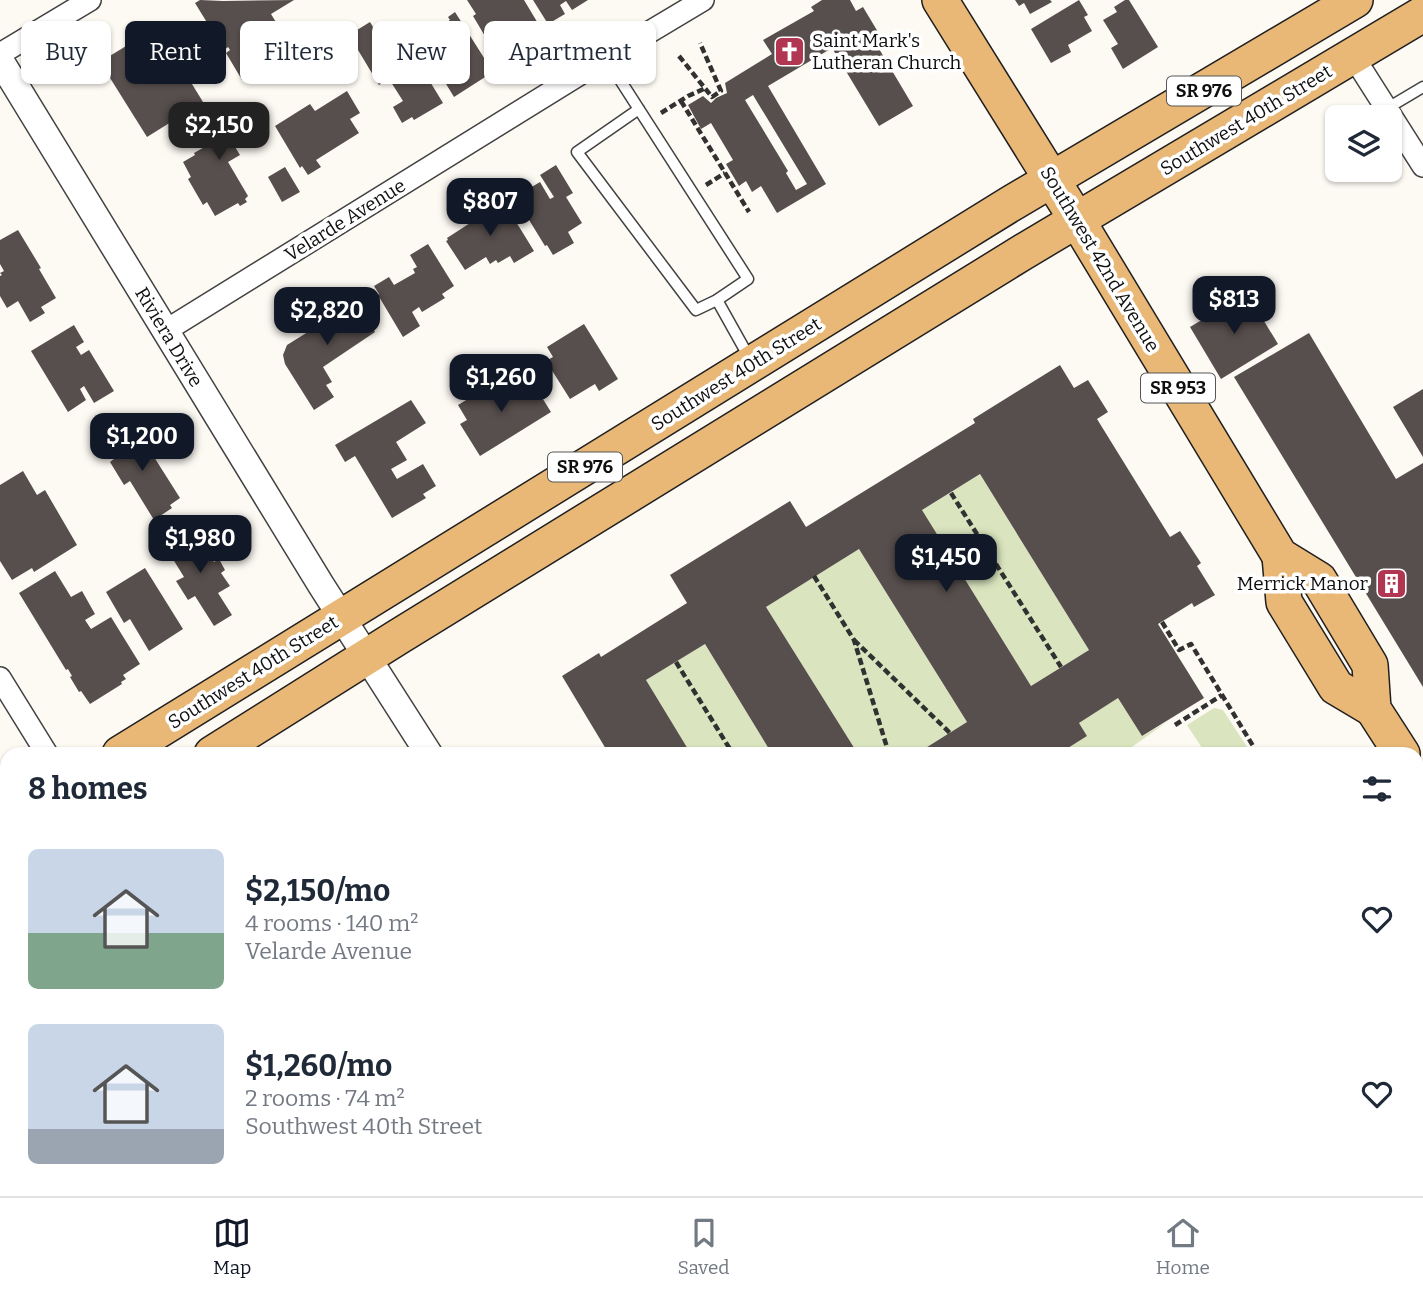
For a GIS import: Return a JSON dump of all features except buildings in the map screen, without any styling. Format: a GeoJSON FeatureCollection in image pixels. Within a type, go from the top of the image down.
{"type":"FeatureCollection","features":[{"type":"Feature","properties":{"kind":"main road","name":"Southwest 42nd Avenue"},"geometry":{"type":"LineString","coordinates":[[940,0],[1077,220],[1280,556],[1283,602],[1336,687],[1373,709],[1397,747]]}},
{"type":"Feature","properties":{"kind":"main road","name":"Southwest 40th Street"},"geometry":{"type":"LineString","coordinates":[[131,747],[1051,180],[1355,0]]}},
{"type":"Feature","properties":{"kind":"main road","name":"Southwest 40th Street"},"geometry":{"type":"LineString","coordinates":[[223,747],[1077,220],[1423,14]]}},
{"type":"Feature","properties":{"kind":"street"},"geometry":{"type":"LineString","coordinates":[[0,54],[90,0]]}},
{"type":"Feature","properties":{"kind":"street","name":"Velarde Avenue"},"geometry":{"type":"LineString","coordinates":[[656,28],[704,0]]}},
{"type":"Feature","properties":{"kind":"street"},"geometry":{"type":"LineString","coordinates":[[1353,56],[1384,105]]}},
{"type":"Feature","properties":{"kind":"street","name":"Riviera Drive"},"geometry":{"type":"LineString","coordinates":[[0,60],[342,618],[425,747]]}},
{"type":"Feature","properties":{"kind":"street","name":"Velarde Avenue"},"geometry":{"type":"LineString","coordinates":[[165,331],[564,84]]}},
{"type":"Feature","properties":{"kind":"street"},"geometry":{"type":"LineString","coordinates":[[1402,134],[1423,166]]}},
{"type":"Feature","properties":{"kind":"street"},"geometry":{"type":"LineString","coordinates":[[0,678],[43,747]]}},
{"type":"Feature","properties":{"kind":"lane"},"geometry":{"type":"LineString","coordinates":[[623,84],[639,109],[748,279],[717,300],[696,310],[577,152],[639,109]]}},
{"type":"Feature","properties":{"kind":"lane"},"geometry":{"type":"LineString","coordinates":[[1393,105],[1423,87]]}},
{"type":"Feature","properties":{"kind":"lane"},"geometry":{"type":"LineString","coordinates":[[717,300],[753,364]]}},
{"type":"Feature","properties":{"kind":"path"},"geometry":{"type":"LineString","coordinates":[[679,56],[712,97],[721,91],[700,43]]}},
{"type":"Feature","properties":{"kind":"path"},"geometry":{"type":"LineString","coordinates":[[655,117],[706,88]]}},
{"type":"Feature","properties":{"kind":"path"},"geometry":{"type":"LineString","coordinates":[[681,101],[749,212]]}},
{"type":"Feature","properties":{"kind":"path"},"geometry":{"type":"LineString","coordinates":[[705,186],[725,173]]}},
{"type":"Feature","properties":{"kind":"path"},"geometry":{"type":"LineString","coordinates":[[951,493],[1061,667]]}},
{"type":"Feature","properties":{"kind":"path"},"geometry":{"type":"LineString","coordinates":[[814,576],[854,639],[950,733]]}},
{"type":"Feature","properties":{"kind":"path"},"geometry":{"type":"LineString","coordinates":[[1162,622],[1180,650],[1191,644],[1254,747]]}},
{"type":"Feature","properties":{"kind":"path"},"geometry":{"type":"LineString","coordinates":[[854,639],[887,747]]}},
{"type":"Feature","properties":{"kind":"path"},"geometry":{"type":"LineString","coordinates":[[676,662],[729,747]]}},
{"type":"Feature","properties":{"kind":"path"},"geometry":{"type":"LineString","coordinates":[[1175,725],[1222,695]]}},
{"type":"Feature","properties":{"kind":"green space"},"geometry":{"type":"Polygon","coordinates":[[[980,474],[1089,650],[1031,686],[922,510],[980,474]]]}},
{"type":"Feature","properties":{"kind":"green space"},"geometry":{"type":"Polygon","coordinates":[[[859,549],[967,722],[927,747],[854,747],[766,607],[859,549]]]}},
{"type":"Feature","properties":{"kind":"green space"},"geometry":{"type":"Polygon","coordinates":[[[705,644],[768,747],[687,747],[646,680],[705,644]]]}},
{"type":"Feature","properties":{"kind":"green space"},"geometry":{"type":"Polygon","coordinates":[[[1118,698],[1142,736],[1167,722],[1132,747],[1070,747],[1087,736],[1079,723],[1118,698]]]}},
{"type":"Feature","properties":{"kind":"green space"},"geometry":{"type":"Polygon","coordinates":[[[1214,708],[1223,710],[1247,747],[1201,747],[1187,725],[1214,708]]]}},
{"type":"Feature","properties":{"kind":"place","name":"Saint Mark's Lutheran Church"},"geometry":{"type":"Point","coordinates":[789,51]}},
{"type":"Feature","properties":{"kind":"place","name":"Merrick Manor"},"geometry":{"type":"Point","coordinates":[1391,583]}}]}
